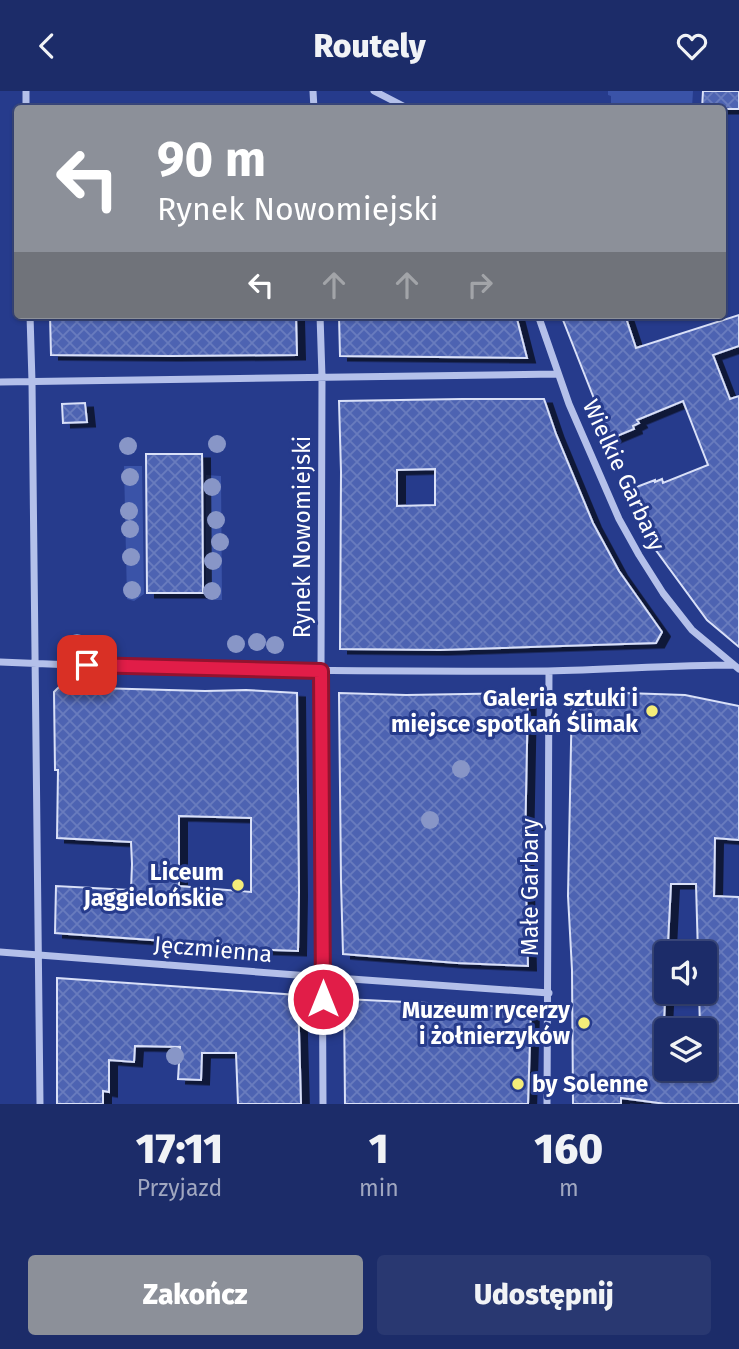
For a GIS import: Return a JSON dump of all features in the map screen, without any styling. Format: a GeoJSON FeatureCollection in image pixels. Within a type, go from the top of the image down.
{"type":"FeatureCollection","features":[{"type":"Feature","properties":{"kind":"street"},"geometry":{"type":"LineString","coordinates":[[374,91],[401,105]]}},
{"type":"Feature","properties":{"kind":"street"},"geometry":{"type":"LineString","coordinates":[[30,319],[40,1104]]}},
{"type":"Feature","properties":{"kind":"street","name":"Rynek Nowomiejski"},"geometry":{"type":"LineString","coordinates":[[0,662],[321,671],[320,319]]}},
{"type":"Feature","properties":{"kind":"street","name":"Wielkie Garbary"},"geometry":{"type":"LineString","coordinates":[[539,319],[557,374],[579,428],[639,555],[663,593],[692,630],[736,667]]}},
{"type":"Feature","properties":{"kind":"street"},"geometry":{"type":"LineString","coordinates":[[0,382],[557,374]]}},
{"type":"Feature","properties":{"kind":"street"},"geometry":{"type":"LineString","coordinates":[[323,1104],[321,671],[549,671],[684,665],[736,667]]}},
{"type":"Feature","properties":{"kind":"street","name":"Małe Garbary"},"geometry":{"type":"LineString","coordinates":[[547,1104],[549,671]]}},
{"type":"Feature","properties":{"kind":"street","name":"Jęczmienna"},"geometry":{"type":"LineString","coordinates":[[0,952],[549,993]]}},
{"type":"Feature","properties":{"kind":"shaded area"},"geometry":{"type":"Polygon","coordinates":[[[608,91],[693,91],[692,105],[608,105],[611,103],[611,96],[608,91]]]}},
{"type":"Feature","properties":{"kind":"shaded area"},"geometry":{"type":"Polygon","coordinates":[[[124,466],[142,466],[144,594],[134,601],[127,599],[124,466]]]}},
{"type":"Feature","properties":{"kind":"shaded area"},"geometry":{"type":"Polygon","coordinates":[[[206,475],[221,476],[222,600],[216,600],[206,593],[206,475]]]}},
{"type":"Feature","properties":{"kind":"shaded area"},"geometry":{"type":"Polygon","coordinates":[[[651,1019],[654,1019],[654,1038],[648,1037],[651,1019]]]}},
{"type":"Feature","properties":{"kind":"building"},"geometry":{"type":"Polygon","coordinates":[[[703,91],[739,91],[739,109],[726,109],[726,105],[702,105],[703,91]]]}},
{"type":"Feature","properties":{"kind":"building"},"geometry":{"type":"Polygon","coordinates":[[[739,315],[739,346],[713,355],[730,399],[739,396],[739,647],[707,620],[655,549],[631,489],[655,480],[662,479],[663,483],[708,465],[683,401],[637,420],[639,423],[633,426],[634,429],[610,439],[563,320],[626,319],[636,348],[739,315]]]}},
{"type":"Feature","properties":{"kind":"building"},"geometry":{"type":"Polygon","coordinates":[[[50,319],[296,319],[297,355],[51,355],[50,319]]]}},
{"type":"Feature","properties":{"kind":"building"},"geometry":{"type":"Polygon","coordinates":[[[339,319],[517,319],[527,358],[340,356],[339,319]]]}},
{"type":"Feature","properties":{"kind":"building"},"geometry":{"type":"Polygon","coordinates":[[[544,399],[593,523],[619,571],[662,632],[656,643],[440,650],[340,649],[339,401],[544,399]],[[435,469],[397,470],[397,506],[435,505],[435,469]]]}},
{"type":"Feature","properties":{"kind":"building"},"geometry":{"type":"Polygon","coordinates":[[[85,403],[87,422],[63,423],[62,404],[85,403]]]}},
{"type":"Feature","properties":{"kind":"building"},"geometry":{"type":"Polygon","coordinates":[[[146,454],[202,454],[203,593],[147,593],[146,454]]]}},
{"type":"Feature","properties":{"kind":"building"},"geometry":{"type":"Polygon","coordinates":[[[59,687],[297,693],[298,951],[55,933],[56,886],[131,890],[132,864],[131,842],[57,838],[58,770],[55,770],[54,692],[59,687]],[[179,816],[179,886],[251,892],[251,818],[179,816]]]}},
{"type":"Feature","properties":{"kind":"building"},"geometry":{"type":"Polygon","coordinates":[[[339,693],[528,693],[525,847],[528,966],[343,954],[339,693]]]}},
{"type":"Feature","properties":{"kind":"building"},"geometry":{"type":"Polygon","coordinates":[[[572,694],[685,695],[739,706],[739,840],[715,838],[714,896],[739,897],[739,1104],[666,1104],[621,1098],[621,1104],[573,1104],[572,970],[568,896],[572,694]]]}},
{"type":"Feature","properties":{"kind":"building"},"geometry":{"type":"Polygon","coordinates":[[[57,978],[298,995],[301,1104],[238,1104],[236,1053],[202,1053],[201,1080],[178,1079],[180,1047],[135,1046],[134,1062],[109,1060],[109,1092],[103,1091],[103,1104],[57,1104],[57,978]]]}},
{"type":"Feature","properties":{"kind":"building"},"geometry":{"type":"Polygon","coordinates":[[[344,999],[531,1008],[528,1104],[345,1104],[344,999]]]}},
{"type":"Feature","properties":{"kind":"place","name":"Galeria sztuki i miejsce spotkań Ślimak"},"geometry":{"type":"Point","coordinates":[652,711]}},
{"type":"Feature","properties":{"kind":"place","name":"Liceum Jaggielońskie"},"geometry":{"type":"Point","coordinates":[238,885]}},
{"type":"Feature","properties":{"kind":"place","name":"Muzeum rycerzy i żołnierzyków"},"geometry":{"type":"Point","coordinates":[584,1023]}},
{"type":"Feature","properties":{"kind":"place","name":"by Solenne"},"geometry":{"type":"Point","coordinates":[518,1084]}},
{"type":"Feature","properties":{"kind":"route"},"geometry":{"type":"LineString","coordinates":[[87,665],[321,671],[323,999]]}}]}
